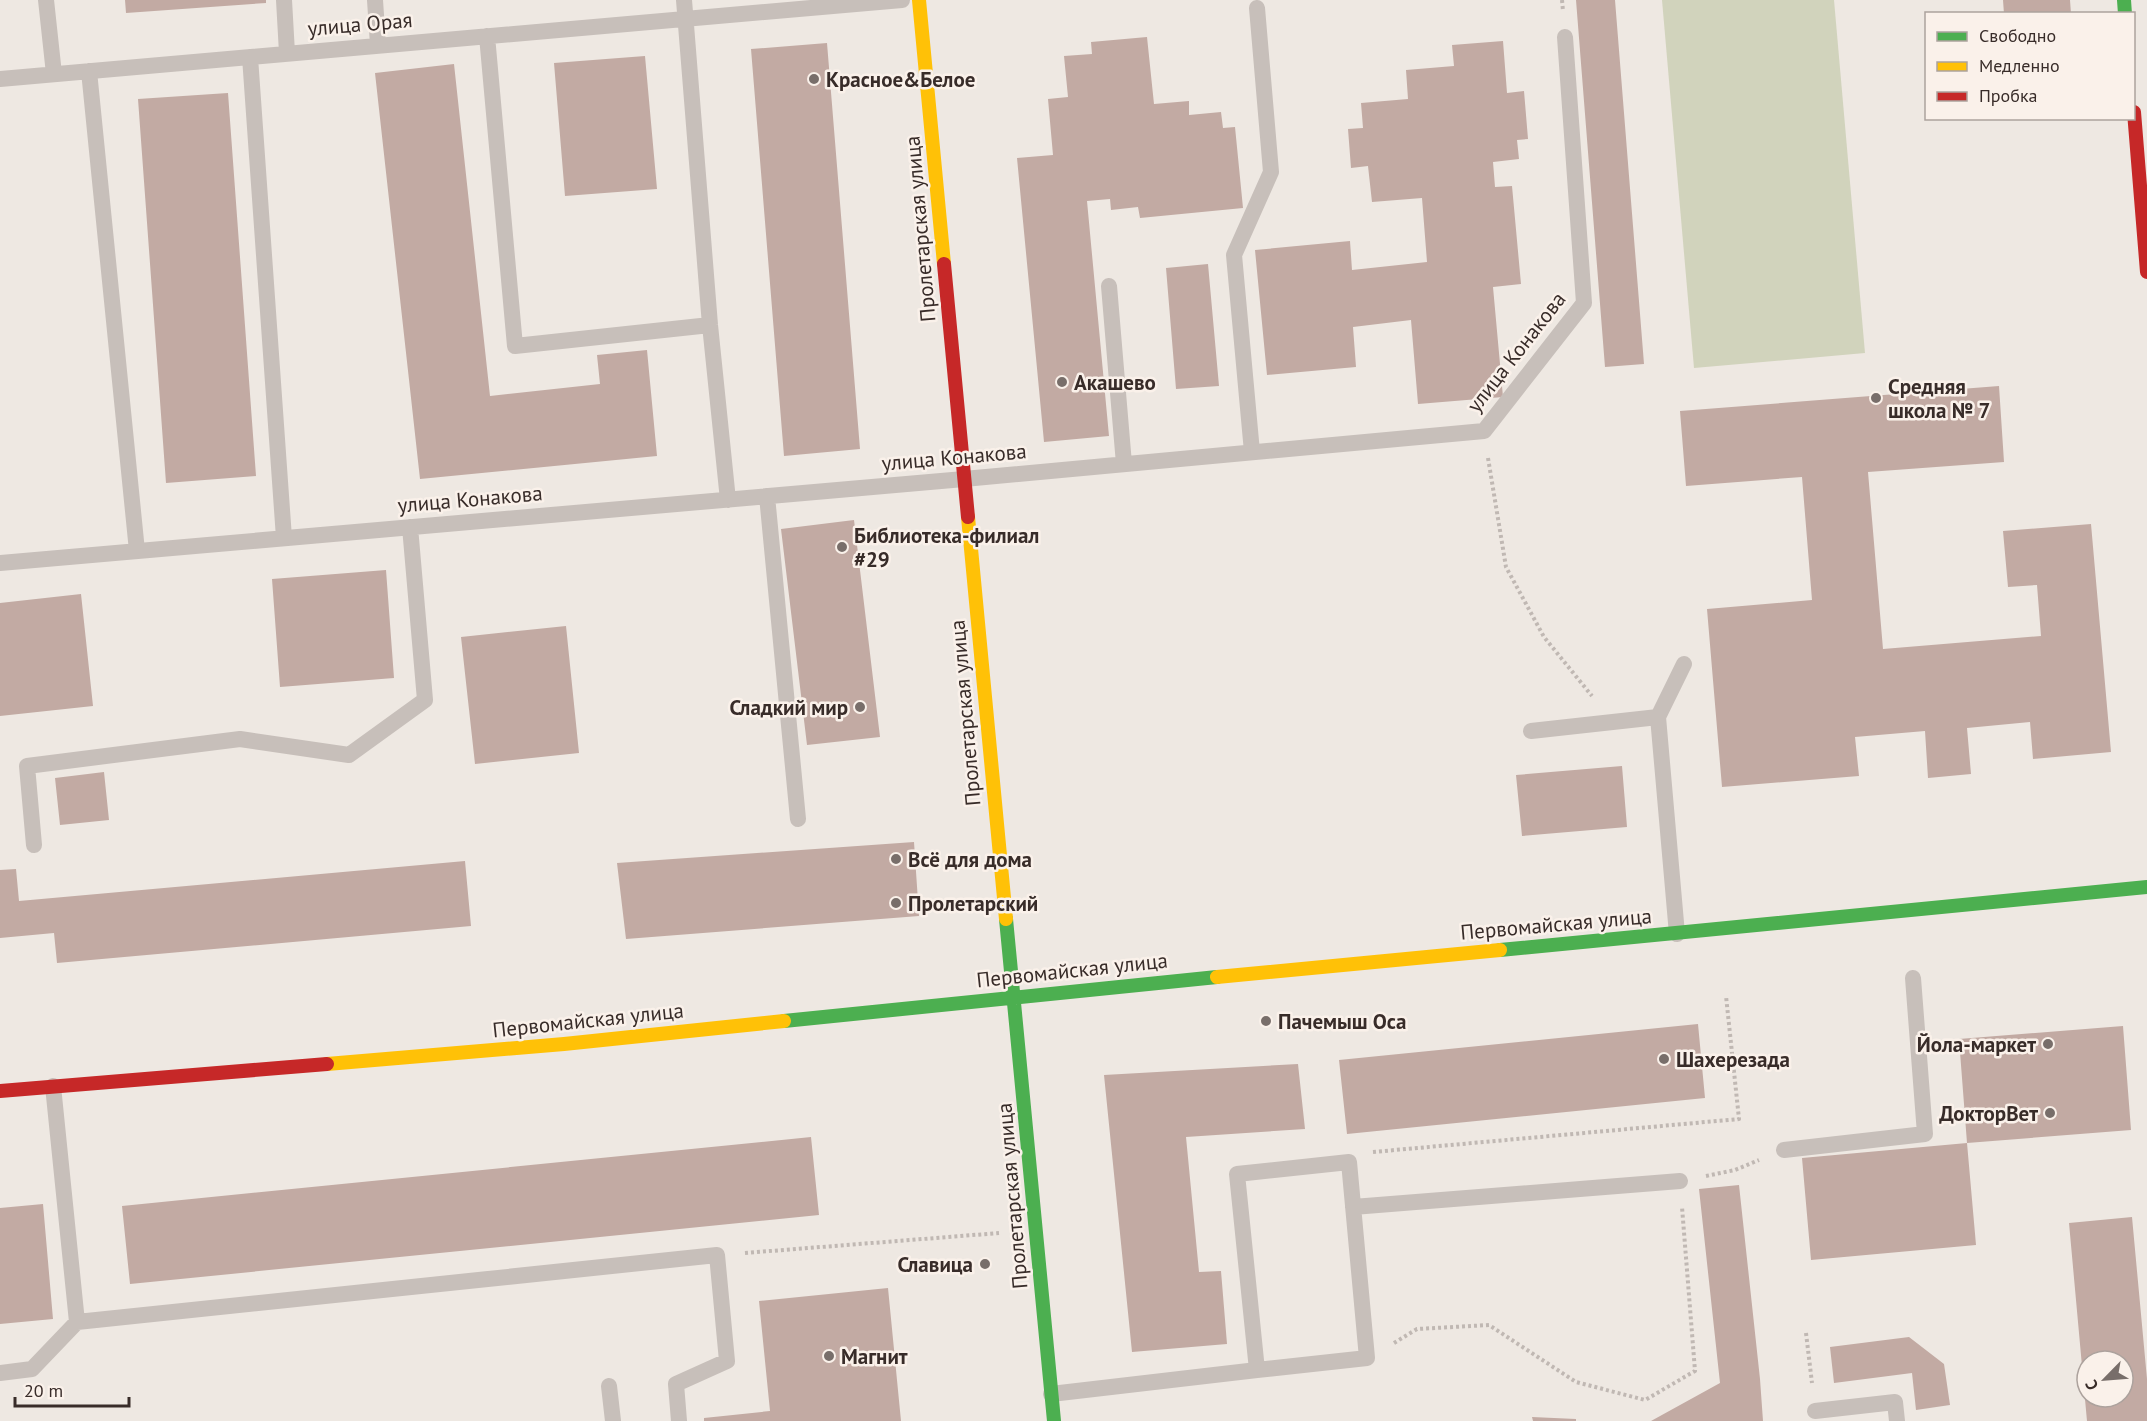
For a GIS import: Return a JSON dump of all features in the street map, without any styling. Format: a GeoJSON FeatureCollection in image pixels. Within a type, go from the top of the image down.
{"type":"FeatureCollection","features":[{"type":"Feature","properties":{"kind":"main road","name":"Пролетарская улица"},"geometry":{"type":"LineString","coordinates":[[919,0],[1054,1421]]}},
{"type":"Feature","properties":{"kind":"main road"},"geometry":{"type":"LineString","coordinates":[[2134,120],[2147,272]]}},
{"type":"Feature","properties":{"kind":"main road","name":"Первомайская улица"},"geometry":{"type":"LineString","coordinates":[[0,1091],[564,1044],[1014,997],[2147,887]]}},
{"type":"Feature","properties":{"kind":"lane"},"geometry":{"type":"LineString","coordinates":[[46,0],[54,74]]}},
{"type":"Feature","properties":{"kind":"lane"},"geometry":{"type":"LineString","coordinates":[[284,0],[287,53]]}},
{"type":"Feature","properties":{"kind":"lane"},"geometry":{"type":"LineString","coordinates":[[375,0],[378,45]]}},
{"type":"Feature","properties":{"kind":"lane"},"geometry":{"type":"LineString","coordinates":[[684,0],[710,325],[728,500]]}},
{"type":"Feature","properties":{"kind":"lane","name":"улица Орая"},"geometry":{"type":"LineString","coordinates":[[0,78],[902,0]]}},
{"type":"Feature","properties":{"kind":"lane"},"geometry":{"type":"LineString","coordinates":[[1252,452],[1234,255],[1270,172],[1257,8]]}},
{"type":"Feature","properties":{"kind":"lane"},"geometry":{"type":"LineString","coordinates":[[487,36],[515,346],[710,325]]}},
{"type":"Feature","properties":{"kind":"lane","name":"улица Конакова"},"geometry":{"type":"LineString","coordinates":[[0,563],[1484,431],[1584,303],[1565,37]]}},
{"type":"Feature","properties":{"kind":"lane"},"geometry":{"type":"LineString","coordinates":[[250,57],[284,538]]}},
{"type":"Feature","properties":{"kind":"lane"},"geometry":{"type":"LineString","coordinates":[[89,71],[137,551]]}},
{"type":"Feature","properties":{"kind":"lane"},"geometry":{"type":"LineString","coordinates":[[1109,286],[1124,464]]}},
{"type":"Feature","properties":{"kind":"lane"},"geometry":{"type":"LineString","coordinates":[[767,496],[798,819]]}},
{"type":"Feature","properties":{"kind":"lane"},"geometry":{"type":"LineString","coordinates":[[34,845],[27,766],[240,739],[349,755],[425,700],[410,527]]}},
{"type":"Feature","properties":{"kind":"lane"},"geometry":{"type":"LineString","coordinates":[[1677,934],[1658,717],[1684,664]]}},
{"type":"Feature","properties":{"kind":"lane"},"geometry":{"type":"LineString","coordinates":[[1531,731],[1658,717]]}},
{"type":"Feature","properties":{"kind":"lane"},"geometry":{"type":"LineString","coordinates":[[1784,1150],[1925,1134],[1913,978]]}},
{"type":"Feature","properties":{"kind":"lane"},"geometry":{"type":"LineString","coordinates":[[53,1086],[76,1322]]}},
{"type":"Feature","properties":{"kind":"lane"},"geometry":{"type":"LineString","coordinates":[[1051,1394],[1367,1358],[1348,1162],[1237,1174],[1257,1370]]}},
{"type":"Feature","properties":{"kind":"lane"},"geometry":{"type":"LineString","coordinates":[[1353,1207],[1680,1181]]}},
{"type":"Feature","properties":{"kind":"lane"},"geometry":{"type":"LineString","coordinates":[[0,1373],[33,1370],[76,1322],[717,1255],[728,1361],[676,1384],[679,1421]]}},
{"type":"Feature","properties":{"kind":"lane"},"geometry":{"type":"LineString","coordinates":[[609,1386],[613,1421]]}},
{"type":"Feature","properties":{"kind":"lane"},"geometry":{"type":"LineString","coordinates":[[1815,1411],[1895,1402],[1897,1421]]}},
{"type":"Feature","properties":{"kind":"path"},"geometry":{"type":"LineString","coordinates":[[1484,431],[1506,567],[1544,637],[1602,709],[1618,722]]}},
{"type":"Feature","properties":{"kind":"path"},"geometry":{"type":"LineString","coordinates":[[1371,1152],[1739,1119],[1726,996]]}},
{"type":"Feature","properties":{"kind":"path"},"geometry":{"type":"LineString","coordinates":[[1367,1358],[1418,1329],[1490,1325],[1576,1382],[1645,1400],[1695,1371],[1680,1181],[1735,1170],[1784,1150]]}},
{"type":"Feature","properties":{"kind":"path"},"geometry":{"type":"LineString","coordinates":[[717,1255],[999,1233]]}},
{"type":"Feature","properties":{"kind":"path"},"geometry":{"type":"LineString","coordinates":[[1806,1333],[1815,1411]]}},
{"type":"Feature","properties":{"kind":"green space"},"geometry":{"type":"Polygon","coordinates":[[[1662,0],[1834,0],[1865,353],[1694,368],[1662,0]]]}},
{"type":"Feature","properties":{"kind":"building"},"geometry":{"type":"Polygon","coordinates":[[[125,0],[266,0],[266,3],[126,13],[125,0]]]}},
{"type":"Feature","properties":{"kind":"building"},"geometry":{"type":"Polygon","coordinates":[[[1576,0],[1615,0],[1644,364],[1605,367],[1576,0]]]}},
{"type":"Feature","properties":{"kind":"building"},"geometry":{"type":"Polygon","coordinates":[[[2003,0],[2070,0],[2071,12],[2004,12],[2003,0]]]}},
{"type":"Feature","properties":{"kind":"building"},"geometry":{"type":"Polygon","coordinates":[[[1147,37],[1154,104],[1189,101],[1189,115],[1221,112],[1223,128],[1235,127],[1243,208],[1140,218],[1138,207],[1111,210],[1110,199],[1087,201],[1109,436],[1044,442],[1017,158],[1053,155],[1048,99],[1068,97],[1064,56],[1092,54],[1091,42],[1147,37]]]}},
{"type":"Feature","properties":{"kind":"building"},"geometry":{"type":"Polygon","coordinates":[[[1503,41],[1507,93],[1524,91],[1528,139],[1517,140],[1519,159],[1493,162],[1495,187],[1512,186],[1521,284],[1493,287],[1503,397],[1418,404],[1411,320],[1353,327],[1356,367],[1267,375],[1255,250],[1350,241],[1352,270],[1427,262],[1422,198],[1372,202],[1368,166],[1351,168],[1348,129],[1363,128],[1361,103],[1408,99],[1406,70],[1454,66],[1452,45],[1503,41]]]}},
{"type":"Feature","properties":{"kind":"building"},"geometry":{"type":"Polygon","coordinates":[[[827,43],[860,449],[784,456],[751,49],[827,43]]]}},
{"type":"Feature","properties":{"kind":"building"},"geometry":{"type":"Polygon","coordinates":[[[645,56],[657,189],[565,196],[554,63],[645,56]]]}},
{"type":"Feature","properties":{"kind":"building"},"geometry":{"type":"Polygon","coordinates":[[[454,64],[490,396],[600,384],[597,355],[647,350],[657,456],[420,479],[375,73],[454,64]]]}},
{"type":"Feature","properties":{"kind":"building"},"geometry":{"type":"Polygon","coordinates":[[[228,93],[256,476],[166,483],[138,99],[228,93]]]}},
{"type":"Feature","properties":{"kind":"building"},"geometry":{"type":"Polygon","coordinates":[[[1208,264],[1219,386],[1176,389],[1166,268],[1208,264]]]}},
{"type":"Feature","properties":{"kind":"building"},"geometry":{"type":"Polygon","coordinates":[[[1999,386],[2004,462],[1868,472],[1883,649],[2041,636],[2037,585],[2008,587],[2003,531],[2091,524],[2111,752],[2033,759],[2030,722],[1967,728],[1971,774],[1928,778],[1925,731],[1855,737],[1859,776],[1722,787],[1707,609],[1812,600],[1802,477],[1686,486],[1680,411],[1999,386]]]}},
{"type":"Feature","properties":{"kind":"building"},"geometry":{"type":"Polygon","coordinates":[[[854,520],[880,737],[807,745],[781,529],[854,520]]]}},
{"type":"Feature","properties":{"kind":"building"},"geometry":{"type":"Polygon","coordinates":[[[386,570],[394,678],[280,687],[272,579],[386,570]]]}},
{"type":"Feature","properties":{"kind":"building"},"geometry":{"type":"Polygon","coordinates":[[[81,594],[93,706],[0,716],[0,603],[81,594]]]}},
{"type":"Feature","properties":{"kind":"building"},"geometry":{"type":"Polygon","coordinates":[[[566,626],[579,753],[475,764],[461,637],[566,626]]]}},
{"type":"Feature","properties":{"kind":"building"},"geometry":{"type":"Polygon","coordinates":[[[1622,766],[1627,827],[1522,836],[1516,775],[1622,766]]]}},
{"type":"Feature","properties":{"kind":"building"},"geometry":{"type":"Polygon","coordinates":[[[104,772],[109,820],[60,825],[55,778],[104,772]]]}},
{"type":"Feature","properties":{"kind":"building"},"geometry":{"type":"Polygon","coordinates":[[[914,842],[919,916],[626,939],[617,863],[914,842]]]}},
{"type":"Feature","properties":{"kind":"building"},"geometry":{"type":"Polygon","coordinates":[[[465,861],[471,926],[57,963],[54,933],[0,938],[0,870],[16,869],[19,901],[465,861]]]}},
{"type":"Feature","properties":{"kind":"building"},"geometry":{"type":"Polygon","coordinates":[[[1698,1024],[1705,1098],[1347,1134],[1339,1060],[1698,1024]]]}},
{"type":"Feature","properties":{"kind":"building"},"geometry":{"type":"Polygon","coordinates":[[[2123,1026],[2131,1130],[1967,1143],[1959,1039],[2123,1026]]]}},
{"type":"Feature","properties":{"kind":"building"},"geometry":{"type":"Polygon","coordinates":[[[1298,1064],[1305,1129],[1186,1137],[1199,1272],[1221,1271],[1227,1344],[1132,1352],[1104,1075],[1298,1064]]]}},
{"type":"Feature","properties":{"kind":"building"},"geometry":{"type":"Polygon","coordinates":[[[811,1137],[819,1215],[130,1284],[122,1206],[811,1137]]]}},
{"type":"Feature","properties":{"kind":"building"},"geometry":{"type":"Polygon","coordinates":[[[1967,1143],[1976,1245],[1811,1260],[1802,1158],[1967,1143]]]}},
{"type":"Feature","properties":{"kind":"building"},"geometry":{"type":"Polygon","coordinates":[[[1739,1185],[1763,1421],[1651,1421],[1720,1383],[1699,1189],[1739,1185]]]}},
{"type":"Feature","properties":{"kind":"building"},"geometry":{"type":"Polygon","coordinates":[[[43,1204],[53,1319],[0,1324],[0,1208],[43,1204]]]}},
{"type":"Feature","properties":{"kind":"building"},"geometry":{"type":"Polygon","coordinates":[[[2132,1217],[2147,1379],[2147,1421],[2087,1421],[2086,1409],[2135,1409],[2135,1349],[2080,1349],[2069,1223],[2132,1217]]]}},
{"type":"Feature","properties":{"kind":"building","name":"Магнит"},"geometry":{"type":"Polygon","coordinates":[[[888,1288],[901,1421],[704,1421],[704,1418],[770,1411],[759,1301],[888,1288]]]}},
{"type":"Feature","properties":{"kind":"building"},"geometry":{"type":"Polygon","coordinates":[[[1909,1337],[1944,1364],[1950,1405],[1916,1410],[1912,1373],[1834,1383],[1830,1347],[1909,1337]]]}},
{"type":"Feature","properties":{"kind":"building"},"geometry":{"type":"Polygon","coordinates":[[[1532,1417],[1576,1419],[1576,1421],[1533,1421],[1532,1417]]]}},
{"type":"Feature","properties":{"kind":"traffic: fast"},"geometry":{"type":"LineString","coordinates":[[2124,0],[2125,12]]}},
{"type":"Feature","properties":{"kind":"traffic: fast"},"geometry":{"type":"LineString","coordinates":[[1500,950],[2147,887]]}},
{"type":"Feature","properties":{"kind":"traffic: fast"},"geometry":{"type":"LineString","coordinates":[[1006,919],[1054,1421]]}},
{"type":"Feature","properties":{"kind":"traffic: fast"},"geometry":{"type":"LineString","coordinates":[[784,1021],[1217,977]]}},
{"type":"Feature","properties":{"kind":"traffic: slow"},"geometry":{"type":"LineString","coordinates":[[919,0],[944,264]]}},
{"type":"Feature","properties":{"kind":"traffic: slow"},"geometry":{"type":"LineString","coordinates":[[968,517],[1006,919]]}},
{"type":"Feature","properties":{"kind":"traffic: slow"},"geometry":{"type":"LineString","coordinates":[[1217,977],[1500,950]]}},
{"type":"Feature","properties":{"kind":"traffic: slow"},"geometry":{"type":"LineString","coordinates":[[327,1064],[564,1044],[784,1021]]}},
{"type":"Feature","properties":{"kind":"traffic: jam"},"geometry":{"type":"LineString","coordinates":[[2135,120],[2147,272]]}},
{"type":"Feature","properties":{"kind":"traffic: jam"},"geometry":{"type":"LineString","coordinates":[[944,264],[968,517]]}},
{"type":"Feature","properties":{"kind":"traffic: jam"},"geometry":{"type":"LineString","coordinates":[[0,1091],[327,1064]]}},
{"type":"Feature","properties":{"kind":"place","name":"Красное&Белое"},"geometry":{"type":"Point","coordinates":[814,79]}},
{"type":"Feature","properties":{"kind":"place","name":"Акашево"},"geometry":{"type":"Point","coordinates":[1062,382]}},
{"type":"Feature","properties":{"kind":"place","name":"Средняя школа № 7"},"geometry":{"type":"Point","coordinates":[1876,398]}},
{"type":"Feature","properties":{"kind":"place","name":"Библиотека-филиал #29"},"geometry":{"type":"Point","coordinates":[842,547]}},
{"type":"Feature","properties":{"kind":"place","name":"Сладкий мир"},"geometry":{"type":"Point","coordinates":[860,707]}},
{"type":"Feature","properties":{"kind":"place","name":"Всё для дома"},"geometry":{"type":"Point","coordinates":[896,859]}},
{"type":"Feature","properties":{"kind":"place","name":"Пролетарский"},"geometry":{"type":"Point","coordinates":[896,903]}},
{"type":"Feature","properties":{"kind":"place","name":"Пачемыш Оса"},"geometry":{"type":"Point","coordinates":[1266,1021]}},
{"type":"Feature","properties":{"kind":"place","name":"Йола-маркет"},"geometry":{"type":"Point","coordinates":[2048,1044]}},
{"type":"Feature","properties":{"kind":"place","name":"Шахерезада"},"geometry":{"type":"Point","coordinates":[1664,1059]}},
{"type":"Feature","properties":{"kind":"place","name":"ДокторВет"},"geometry":{"type":"Point","coordinates":[2050,1113]}},
{"type":"Feature","properties":{"kind":"place","name":"Славица"},"geometry":{"type":"Point","coordinates":[985,1264]}},
{"type":"Feature","properties":{"kind":"place","name":"Магнит"},"geometry":{"type":"Point","coordinates":[829,1356]}}]}
